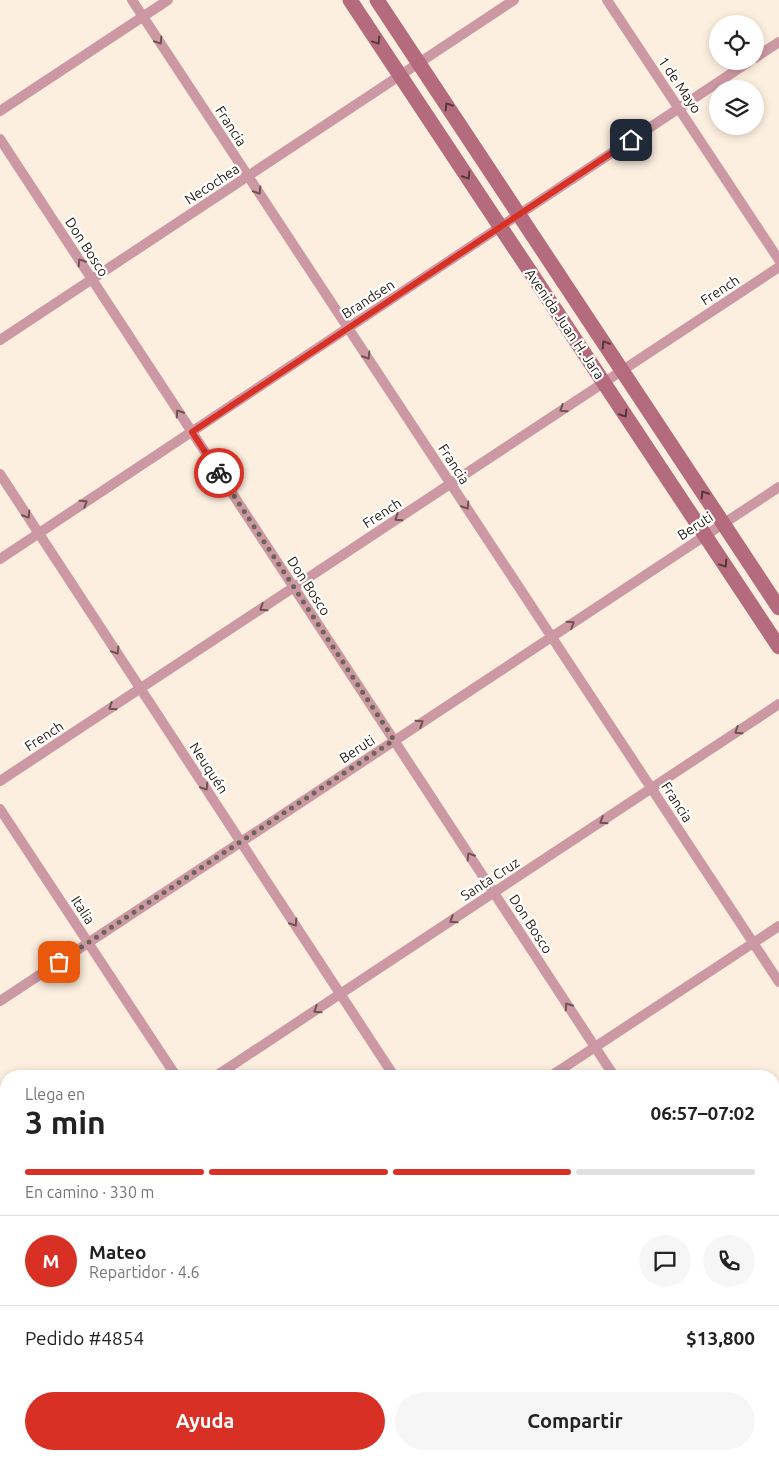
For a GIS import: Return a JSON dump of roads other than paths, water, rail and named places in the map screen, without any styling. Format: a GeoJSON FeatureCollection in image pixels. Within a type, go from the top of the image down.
{"type":"FeatureCollection","features":[{"type":"Feature","properties":{"kind":"main road","name":"Avenida Juan H. Jara"},"geometry":{"type":"LineString","coordinates":[[350,0],[779,647]]}},
{"type":"Feature","properties":{"kind":"main road","name":"Avenida Juan H. Jara"},"geometry":{"type":"LineString","coordinates":[[377,0],[779,608]]}},
{"type":"Feature","properties":{"kind":"street","name":"Francia"},"geometry":{"type":"LineString","coordinates":[[132,0],[779,982]]}},
{"type":"Feature","properties":{"kind":"street"},"geometry":{"type":"LineString","coordinates":[[0,111],[168,0]]}},
{"type":"Feature","properties":{"kind":"street","name":"Necochea"},"geometry":{"type":"LineString","coordinates":[[0,340],[514,0]]}},
{"type":"Feature","properties":{"kind":"street","name":"1 de Mayo"},"geometry":{"type":"LineString","coordinates":[[607,0],[779,260]]}},
{"type":"Feature","properties":{"kind":"street"},"geometry":{"type":"LineString","coordinates":[[764,52],[779,42]]}},
{"type":"Feature","properties":{"kind":"street","name":"Brandsen"},"geometry":{"type":"LineString","coordinates":[[0,559],[736,70]]}},
{"type":"Feature","properties":{"kind":"street","name":"Don Bosco"},"geometry":{"type":"LineString","coordinates":[[0,139],[610,1070]]}},
{"type":"Feature","properties":{"kind":"street","name":"French"},"geometry":{"type":"LineString","coordinates":[[0,781],[779,267]]}},
{"type":"Feature","properties":{"kind":"street","name":"Neuquén"},"geometry":{"type":"LineString","coordinates":[[0,474],[390,1070]]}},
{"type":"Feature","properties":{"kind":"street","name":"Beruti"},"geometry":{"type":"LineString","coordinates":[[0,1001],[779,487]]}},
{"type":"Feature","properties":{"kind":"street","name":"Santa Cruz"},"geometry":{"type":"LineString","coordinates":[[225,1070],[779,704]]}},
{"type":"Feature","properties":{"kind":"street","name":"Italia"},"geometry":{"type":"LineString","coordinates":[[0,810],[172,1070]]}},
{"type":"Feature","properties":{"kind":"street"},"geometry":{"type":"LineString","coordinates":[[560,1070],[779,926]]}}]}
